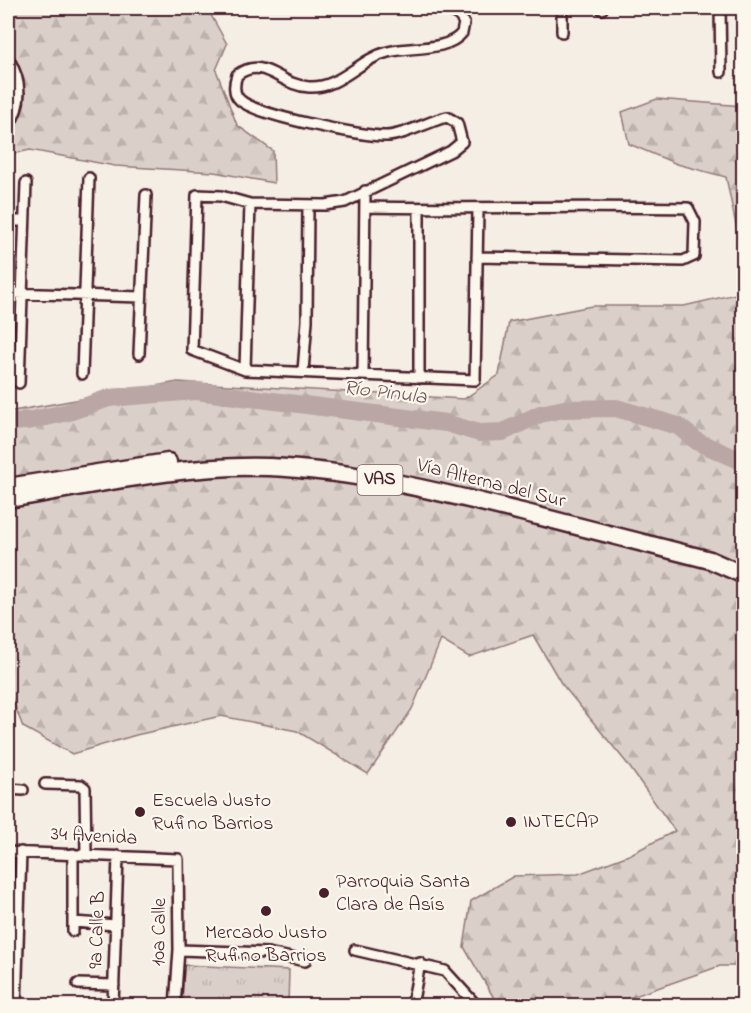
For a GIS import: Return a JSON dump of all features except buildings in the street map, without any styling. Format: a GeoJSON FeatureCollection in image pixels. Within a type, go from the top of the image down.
{"type":"FeatureCollection","features":[{"type":"Feature","properties":{"kind":"highway","name":"Vía Alterna del Sur"},"geometry":{"type":"LineString","coordinates":[[8,487],[147,464],[193,460],[270,458],[324,461],[389,471],[631,529],[712,550],[744,564]]}},
{"type":"Feature","properties":{"kind":"highway","name":"Vía Alterna del Sur"},"geometry":{"type":"LineString","coordinates":[[8,499],[193,470],[268,467],[323,471],[386,480],[467,498],[710,560],[744,575]]}},
{"type":"Feature","properties":{"kind":"street"},"geometry":{"type":"LineString","coordinates":[[424,8],[444,9],[458,14],[464,23],[462,33],[449,42],[384,53],[338,81],[322,86],[297,86],[260,67],[252,66],[237,75],[235,81],[237,96],[241,102],[279,116],[343,130],[389,136],[447,117],[457,123],[462,136],[458,147],[345,202],[309,206],[250,204],[221,196],[197,195],[192,350],[245,370],[475,380],[478,210]]}},
{"type":"Feature","properties":{"kind":"street"},"geometry":{"type":"LineString","coordinates":[[562,8],[562,32]]}},
{"type":"Feature","properties":{"kind":"street"},"geometry":{"type":"LineString","coordinates":[[720,8],[721,72]]}},
{"type":"Feature","properties":{"kind":"street"},"geometry":{"type":"LineString","coordinates":[[8,58],[19,87],[16,110],[8,127]]}},
{"type":"Feature","properties":{"kind":"street"},"geometry":{"type":"LineString","coordinates":[[82,374],[88,178]]}},
{"type":"Feature","properties":{"kind":"street"},"geometry":{"type":"LineString","coordinates":[[19,383],[26,183]]}},
{"type":"Feature","properties":{"kind":"street"},"geometry":{"type":"LineString","coordinates":[[363,375],[367,207],[365,191]]}},
{"type":"Feature","properties":{"kind":"street"},"geometry":{"type":"LineString","coordinates":[[139,354],[147,195]]}},
{"type":"Feature","properties":{"kind":"street"},"geometry":{"type":"LineString","coordinates":[[245,370],[250,204]]}},
{"type":"Feature","properties":{"kind":"street"},"geometry":{"type":"LineString","coordinates":[[303,371],[307,321],[309,206]]}},
{"type":"Feature","properties":{"kind":"street"},"geometry":{"type":"LineString","coordinates":[[367,207],[478,210],[586,206],[688,208],[695,222],[694,256],[683,261],[477,257]]}},
{"type":"Feature","properties":{"kind":"street"},"geometry":{"type":"LineString","coordinates":[[419,208],[419,378]]}},
{"type":"Feature","properties":{"kind":"street"},"geometry":{"type":"LineString","coordinates":[[8,221],[24,221]]}},
{"type":"Feature","properties":{"kind":"street"},"geometry":{"type":"LineString","coordinates":[[8,293],[141,297]]}},
{"type":"Feature","properties":{"kind":"street"},"geometry":{"type":"LineString","coordinates":[[45,784],[81,785],[85,788],[86,855]]}},
{"type":"Feature","properties":{"kind":"street"},"geometry":{"type":"LineString","coordinates":[[8,789],[23,790]]}},
{"type":"Feature","properties":{"kind":"street","name":"34 Avenida"},"geometry":{"type":"LineString","coordinates":[[8,852],[178,860]]}},
{"type":"Feature","properties":{"kind":"street"},"geometry":{"type":"LineString","coordinates":[[16,1005],[21,852]]}},
{"type":"Feature","properties":{"kind":"street"},"geometry":{"type":"LineString","coordinates":[[73,855],[73,927],[116,925]]}},
{"type":"Feature","properties":{"kind":"street","name":"9a Calle B"},"geometry":{"type":"LineString","coordinates":[[113,1005],[118,856]]}},
{"type":"Feature","properties":{"kind":"street","name":"10a Calle"},"geometry":{"type":"LineString","coordinates":[[175,1005],[179,950],[178,860]]}},
{"type":"Feature","properties":{"kind":"street"},"geometry":{"type":"LineString","coordinates":[[179,950],[268,953],[305,961]]}},
{"type":"Feature","properties":{"kind":"street"},"geometry":{"type":"LineString","coordinates":[[355,950],[420,963],[445,971],[477,1005]]}},
{"type":"Feature","properties":{"kind":"street"},"geometry":{"type":"LineString","coordinates":[[412,1005],[420,963]]}},
{"type":"Feature","properties":{"kind":"street"},"geometry":{"type":"LineString","coordinates":[[78,984],[114,985]]}},
{"type":"Feature","properties":{"kind":"green space"},"geometry":{"type":"Polygon","coordinates":[[[8,8],[207,8],[227,44],[216,70],[237,125],[273,151],[274,183],[214,172],[115,166],[30,150],[8,155],[8,8]]]}},
{"type":"Feature","properties":{"kind":"green space"},"geometry":{"type":"Polygon","coordinates":[[[657,99],[743,106],[743,966],[720,966],[609,1005],[498,1005],[464,947],[471,901],[514,876],[578,874],[629,855],[675,831],[626,762],[561,683],[533,635],[469,657],[441,640],[412,709],[368,774],[297,731],[221,716],[136,735],[72,754],[23,727],[8,688],[8,412],[178,382],[464,399],[499,375],[509,322],[592,306],[684,306],[736,294],[738,235],[726,177],[677,164],[629,144],[622,112],[657,99]]]}},
{"type":"Feature","properties":{"kind":"green space"},"geometry":{"type":"Polygon","coordinates":[[[184,965],[289,970],[288,1005],[182,1005],[184,965]]]}},
{"type":"Feature","properties":{"kind":"waterway","name":"Río Pinula"},"geometry":{"type":"LineString","coordinates":[[8,422],[28,421],[69,412],[109,398],[196,391],[446,423],[479,433],[503,432],[540,414],[564,409],[616,408],[678,426],[698,442],[744,462]]}},
{"type":"Feature","properties":{"kind":"place","name":"Escuela Justo Rufino Barrios"},"geometry":{"type":"Point","coordinates":[140,812]}},
{"type":"Feature","properties":{"kind":"place","name":"INTECAP"},"geometry":{"type":"Point","coordinates":[511,822]}},
{"type":"Feature","properties":{"kind":"place","name":"Parroquia Santa Clara de Asís"},"geometry":{"type":"Point","coordinates":[324,893]}},
{"type":"Feature","properties":{"kind":"place","name":"Mercado Justo Rufino Barrios"},"geometry":{"type":"Point","coordinates":[266,911]}}]}
